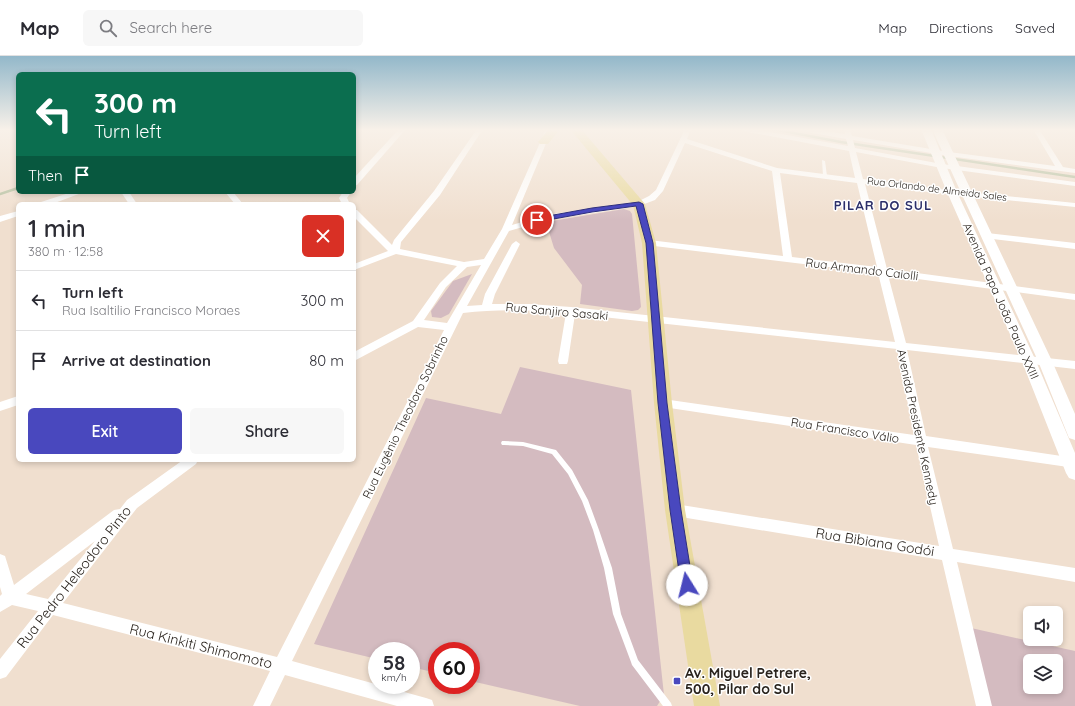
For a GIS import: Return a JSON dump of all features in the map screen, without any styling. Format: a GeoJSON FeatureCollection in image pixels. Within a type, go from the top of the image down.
{"type":"FeatureCollection","features":[{"type":"Feature","properties":{"kind":"main road"},"geometry":{"type":"LineString","coordinates":[[601,159],[639,204],[649,243],[663,403],[675,510],[707,706]]}},
{"type":"Feature","properties":{"kind":"main road","name":"Avenida Papa João Paulo XXIII"},"geometry":{"type":"LineString","coordinates":[[945,159],[994,286],[1028,359],[1074,466]]}},
{"type":"Feature","properties":{"kind":"main road","name":"Avenida Papa João Paulo XXIII"},"geometry":{"type":"LineString","coordinates":[[959,192],[988,236],[1045,361],[1075,433]]}},
{"type":"Feature","properties":{"kind":"street"},"geometry":{"type":"LineString","coordinates":[[356,178],[374,159]]}},
{"type":"Feature","properties":{"kind":"street"},"geometry":{"type":"LineString","coordinates":[[395,251],[397,242],[437,193],[460,159]]}},
{"type":"Feature","properties":{"kind":"street","name":"Rua Eugênio Theodoro Sobrinho"},"geometry":{"type":"LineString","coordinates":[[261,706],[450,326],[506,229],[536,159]]}},
{"type":"Feature","properties":{"kind":"street"},"geometry":{"type":"LineString","coordinates":[[506,229],[546,218],[639,204],[657,194],[674,159]]}},
{"type":"Feature","properties":{"kind":"street","name":"Rua Orlando de Almeida Sales"},"geometry":{"type":"LineString","coordinates":[[743,159],[776,170],[1075,205]]}},
{"type":"Feature","properties":{"kind":"street","name":"Avenida Presidente Kennedy"},"geometry":{"type":"LineString","coordinates":[[854,159],[901,346],[946,553],[984,706]]}},
{"type":"Feature","properties":{"kind":"street"},"geometry":{"type":"LineString","coordinates":[[947,159],[1075,184]]}},
{"type":"Feature","properties":{"kind":"street"},"geometry":{"type":"LineString","coordinates":[[949,159],[1060,168],[1075,171]]}},
{"type":"Feature","properties":{"kind":"street"},"geometry":{"type":"LineString","coordinates":[[1055,159],[1060,168]]}},
{"type":"Feature","properties":{"kind":"street"},"geometry":{"type":"LineString","coordinates":[[776,170],[788,260]]}},
{"type":"Feature","properties":{"kind":"street"},"geometry":{"type":"LineString","coordinates":[[50,202],[74,194]]}},
{"type":"Feature","properties":{"kind":"street"},"geometry":{"type":"LineString","coordinates":[[231,194],[237,202]]}},
{"type":"Feature","properties":{"kind":"street"},"geometry":{"type":"LineString","coordinates":[[0,219],[16,214]]}},
{"type":"Feature","properties":{"kind":"street"},"geometry":{"type":"LineString","coordinates":[[356,214],[387,246],[395,251],[464,265],[488,261]]}},
{"type":"Feature","properties":{"kind":"street"},"geometry":{"type":"LineString","coordinates":[[988,236],[1075,246]]}},
{"type":"Feature","properties":{"kind":"street","name":"Rua Armando Caiolli"},"geometry":{"type":"LineString","coordinates":[[649,243],[882,271],[1075,297]]}},
{"type":"Feature","properties":{"kind":"street"},"geometry":{"type":"LineString","coordinates":[[486,307],[490,294],[516,244]]}},
{"type":"Feature","properties":{"kind":"street"},"geometry":{"type":"LineString","coordinates":[[356,266],[395,251]]}},
{"type":"Feature","properties":{"kind":"street"},"geometry":{"type":"LineString","coordinates":[[356,355],[417,323],[443,285],[464,265]]}},
{"type":"Feature","properties":{"kind":"street","name":"Rua Sanjiro Sasaki"},"geometry":{"type":"LineString","coordinates":[[459,310],[518,306],[571,310],[1075,365]]}},
{"type":"Feature","properties":{"kind":"street"},"geometry":{"type":"LineString","coordinates":[[563,361],[571,310]]}},
{"type":"Feature","properties":{"kind":"street"},"geometry":{"type":"LineString","coordinates":[[417,323],[450,326]]}},
{"type":"Feature","properties":{"kind":"street"},"geometry":{"type":"LineString","coordinates":[[0,407],[16,401]]}},
{"type":"Feature","properties":{"kind":"street","name":"Rua Francisco Válio"},"geometry":{"type":"LineString","coordinates":[[663,403],[1074,466]]}},
{"type":"Feature","properties":{"kind":"street","name":"Rua Pedro Heleodoro Pinto"},"geometry":{"type":"LineString","coordinates":[[0,671],[132,504],[189,462]]}},
{"type":"Feature","properties":{"kind":"street"},"geometry":{"type":"LineString","coordinates":[[5,601],[132,504]]}},
{"type":"Feature","properties":{"kind":"street","name":"Rua Bibiana Godói"},"geometry":{"type":"LineString","coordinates":[[675,510],[1075,575]]}},
{"type":"Feature","properties":{"kind":"street"},"geometry":{"type":"LineString","coordinates":[[0,561],[5,601]]}},
{"type":"Feature","properties":{"kind":"street","name":"Rua Kinkiti Shimomoto"},"geometry":{"type":"LineString","coordinates":[[5,601],[50,607],[281,666],[426,706]]}},
{"type":"Feature","properties":{"kind":"lane"},"geometry":{"type":"LineString","coordinates":[[823,161],[826,176]]}},
{"type":"Feature","properties":{"kind":"lane"},"geometry":{"type":"LineString","coordinates":[[504,443],[522,444],[554,452],[570,472],[585,500],[596,530],[608,568],[617,614],[635,662],[668,706]]}},
{"type":"Feature","properties":{"kind":"shaded area"},"geometry":{"type":"Polygon","coordinates":[[[624,209],[630,211],[632,214],[641,307],[638,310],[632,311],[580,304],[582,285],[554,248],[546,222],[624,209]]]}},
{"type":"Feature","properties":{"kind":"shaded area"},"geometry":{"type":"Polygon","coordinates":[[[472,274],[449,314],[441,318],[432,317],[431,311],[453,281],[472,274]]]}},
{"type":"Feature","properties":{"kind":"shaded area"},"geometry":{"type":"Polygon","coordinates":[[[520,367],[631,390],[664,695],[657,706],[580,706],[480,683],[480,642],[428,642],[428,671],[420,669],[420,642],[368,642],[368,657],[314,644],[426,398],[501,414],[520,367]]]}},
{"type":"Feature","properties":{"kind":"shaded area"},"geometry":{"type":"Polygon","coordinates":[[[971,628],[1023,640],[1023,646],[1052,646],[1075,651],[1075,706],[990,706],[971,628]]]}},
{"type":"Feature","properties":{"kind":"waterway"},"geometry":{"type":"LineString","coordinates":[[957,159],[1075,177]]}},
{"type":"Feature","properties":{"kind":"waterway"},"geometry":{"type":"LineString","coordinates":[[0,194],[16,189]]}},
{"type":"Feature","properties":{"kind":"place","name":"Av. Miguel Petrere, 500, Pilar do Sul"},"geometry":{"type":"Point","coordinates":[677,681]}},
{"type":"Feature","properties":{"kind":"district","name":"PILAR DO SUL"},"geometry":{"type":"Point","coordinates":[883,205]}},
{"type":"Feature","properties":{"kind":"route"},"geometry":{"type":"LineString","coordinates":[[537,220],[592,210],[639,204],[649,243],[663,403],[675,510],[687,585]]}}]}
